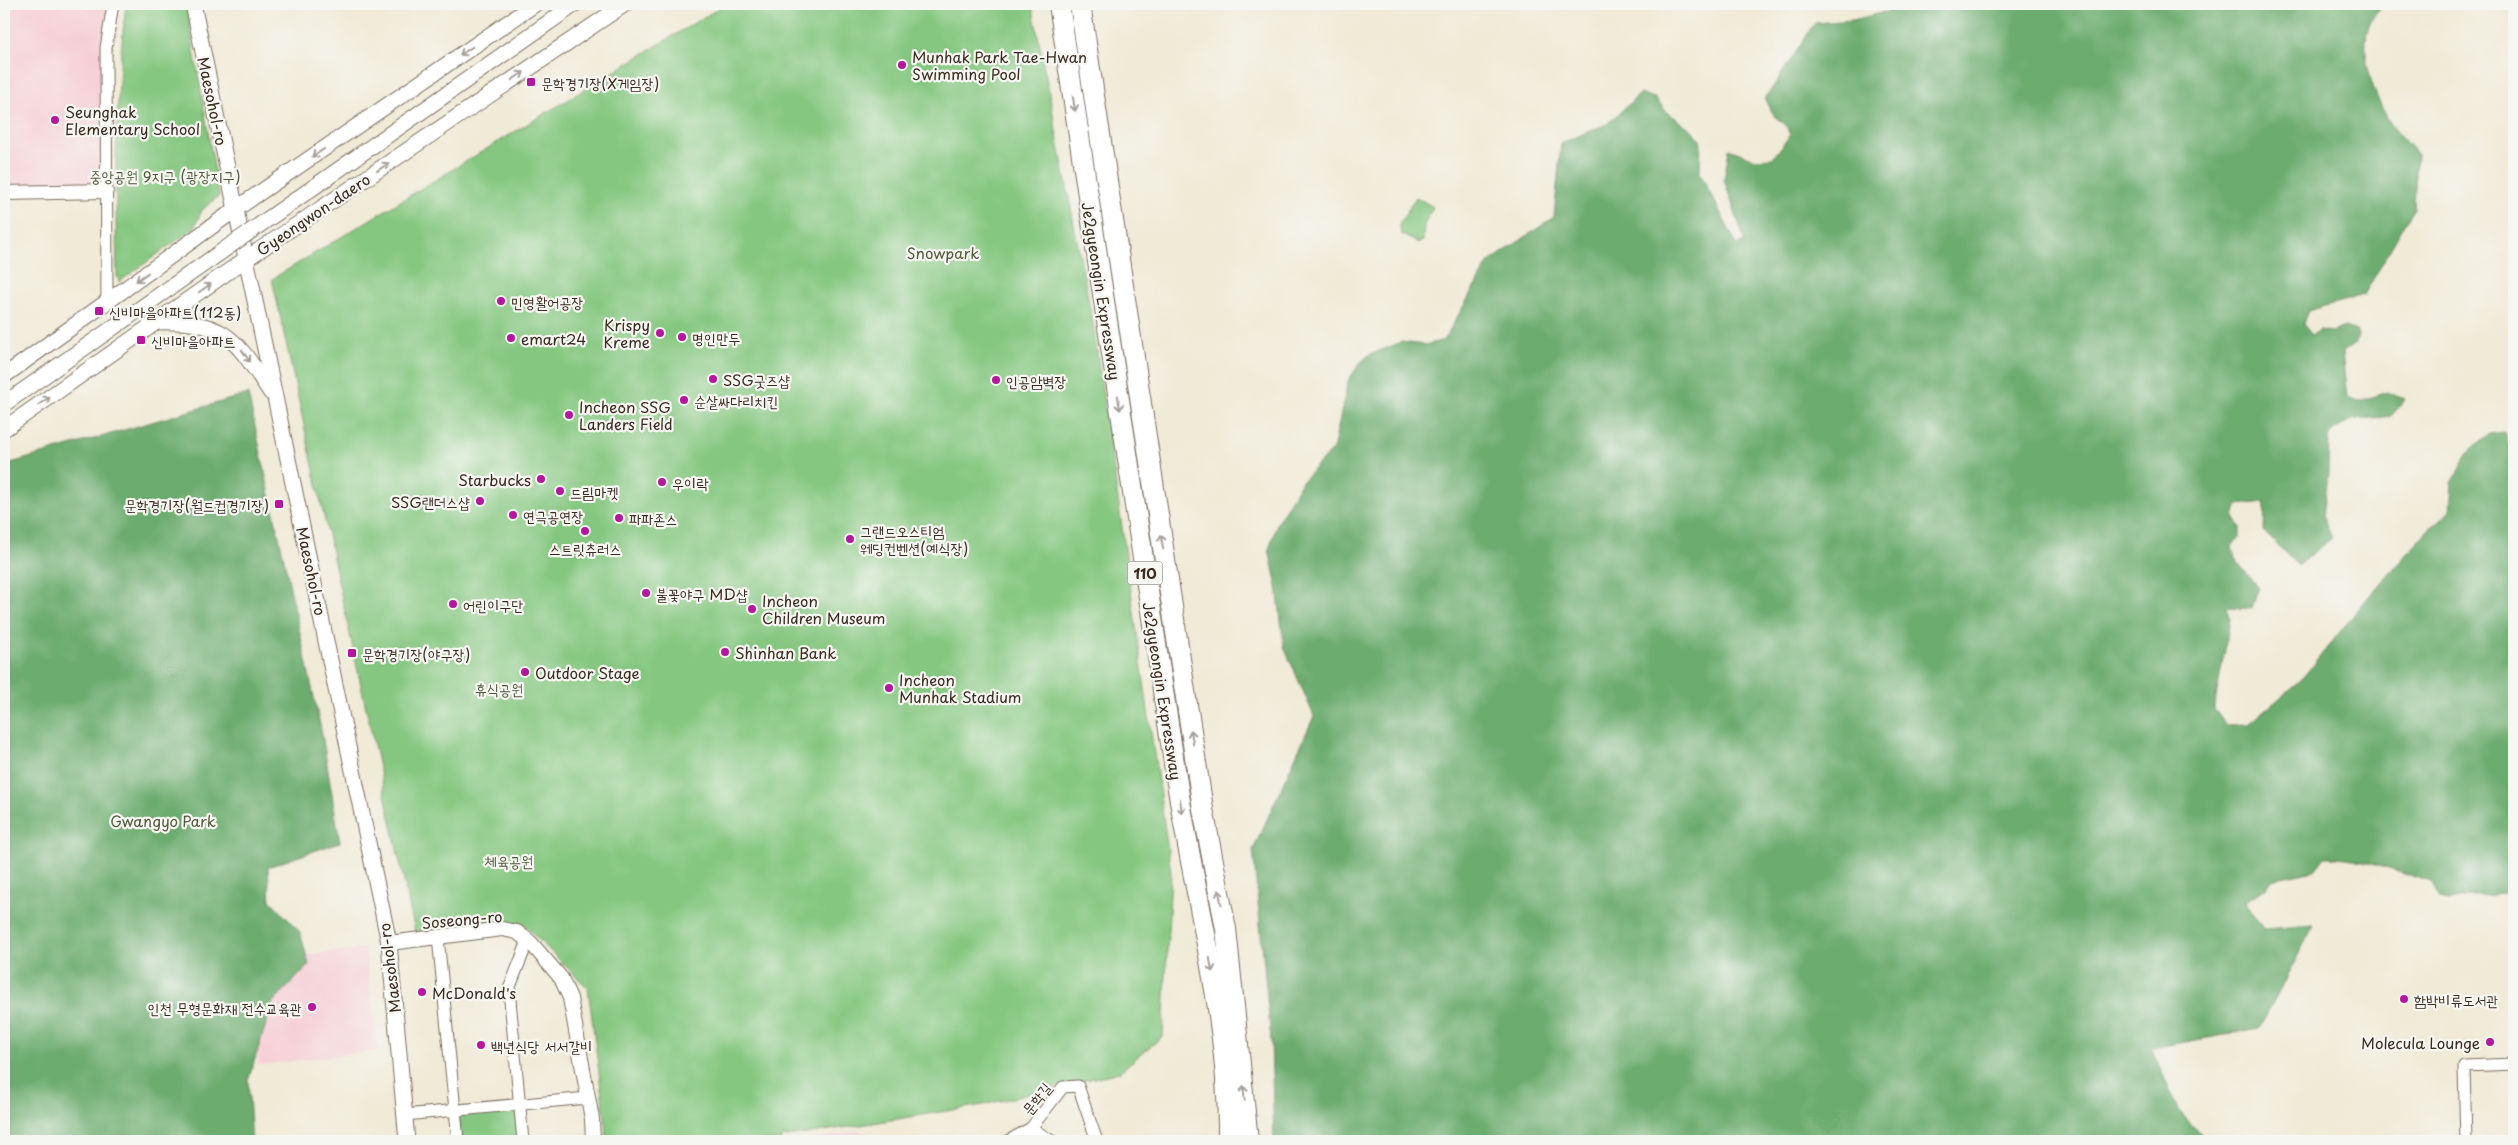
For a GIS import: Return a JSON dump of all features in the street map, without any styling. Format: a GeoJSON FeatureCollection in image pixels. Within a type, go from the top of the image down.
{"type":"FeatureCollection","features":[{"type":"Feature","properties":{"kind":"highway","name":"Je2gyeongin Expressway"},"geometry":{"type":"LineString","coordinates":[[1059,4],[1182,813],[1212,967],[1224,1051],[1228,1141]]}},
{"type":"Feature","properties":{"kind":"highway","name":"Je2gyeongin Expressway"},"geometry":{"type":"LineString","coordinates":[[1080,4],[1203,809],[1226,929],[1248,1141]]}},
{"type":"Feature","properties":{"kind":"main road","name":"Maesohol-ro"},"geometry":{"type":"LineString","coordinates":[[193,4],[389,943],[407,1141]]}},
{"type":"Feature","properties":{"kind":"main road"},"geometry":{"type":"LineString","coordinates":[[4,376],[236,209],[535,4]]}},
{"type":"Feature","properties":{"kind":"main road","name":"Gyeongwon-daero"},"geometry":{"type":"LineString","coordinates":[[4,404],[575,4]]}},
{"type":"Feature","properties":{"kind":"main road","name":"Gyeongwon-daero"},"geometry":{"type":"LineString","coordinates":[[4,429],[246,259],[625,4]]}},
{"type":"Feature","properties":{"kind":"main road"},"geometry":{"type":"LineString","coordinates":[[157,322],[188,321],[209,326],[226,335],[243,350],[275,399]]}},
{"type":"Feature","properties":{"kind":"street"},"geometry":{"type":"LineString","coordinates":[[107,302],[106,48],[113,4]]}},
{"type":"Feature","properties":{"kind":"street"},"geometry":{"type":"LineString","coordinates":[[4,193],[106,191]]}},
{"type":"Feature","properties":{"kind":"street","name":"Soseong-ro"},"geometry":{"type":"LineString","coordinates":[[389,943],[502,929],[517,932],[528,941],[561,978],[570,998],[588,1098],[593,1141]]}},
{"type":"Feature","properties":{"kind":"street"},"geometry":{"type":"LineString","coordinates":[[438,937],[458,1141]]}},
{"type":"Feature","properties":{"kind":"street"},"geometry":{"type":"LineString","coordinates":[[523,1141],[509,989],[528,941]]}},
{"type":"Feature","properties":{"kind":"street"},"geometry":{"type":"LineString","coordinates":[[2466,1141],[2464,1066],[2514,1064]]}},
{"type":"Feature","properties":{"kind":"street","name":"문학길"},"geometry":{"type":"LineString","coordinates":[[1029,1141],[1031,1128],[1063,1088],[1072,1085],[1078,1086],[1096,1141]]}},
{"type":"Feature","properties":{"kind":"street"},"geometry":{"type":"LineString","coordinates":[[404,1115],[588,1098]]}},
{"type":"Feature","properties":{"kind":"street"},"geometry":{"type":"LineString","coordinates":[[1008,1141],[1031,1128],[1052,1141]]}},
{"type":"Feature","properties":{"kind":"shaded area","name":"Seunghak Elementary School"},"geometry":{"type":"Polygon","coordinates":[[[4,4],[113,4],[106,191],[4,193],[4,4]]]}},
{"type":"Feature","properties":{"kind":"shaded area","name":"인천 무형문화재 전수교육관"},"geometry":{"type":"Polygon","coordinates":[[[365,948],[377,1051],[259,1065],[246,962],[365,948]]]}},
{"type":"Feature","properties":{"kind":"shaded area"},"geometry":{"type":"Polygon","coordinates":[[[858,1131],[886,1141],[809,1141],[858,1131]]]}},
{"type":"Feature","properties":{"kind":"green space","name":"중앙공원 9지구 (광장지구)"},"geometry":{"type":"Polygon","coordinates":[[[126,4],[186,4],[219,196],[202,210],[194,228],[119,282],[117,276],[116,242],[116,174],[122,38],[126,4]]]}},
{"type":"Feature","properties":{"kind":"green space","name":"Incheon Munhak Stadium"},"geometry":{"type":"Polygon","coordinates":[[[1032,4],[1093,324],[1171,872],[1163,1036],[1119,1072],[983,1105],[781,1138],[781,1141],[606,1141],[605,1119],[588,988],[524,925],[416,936],[272,279],[724,5],[1032,4]]]}},
{"type":"Feature","properties":{"kind":"green space"},"geometry":{"type":"Polygon","coordinates":[[[1916,4],[2387,4],[2375,14],[2369,27],[2366,42],[2366,58],[2381,106],[2394,128],[2417,155],[2414,208],[2364,295],[2308,311],[2303,324],[2312,335],[2319,330],[2331,332],[2345,327],[2356,331],[2358,335],[2356,343],[2342,352],[2347,397],[2359,401],[2387,392],[2405,398],[2391,416],[2352,420],[2329,435],[2328,474],[2323,517],[2332,538],[2298,566],[2264,532],[2265,502],[2238,505],[2234,517],[2240,527],[2240,538],[2232,546],[2233,552],[2258,589],[2252,609],[2228,607],[2230,619],[2214,709],[2226,725],[2249,724],[2300,681],[2369,596],[2427,531],[2450,510],[2452,483],[2466,455],[2490,434],[2505,432],[2510,451],[2514,452],[2514,892],[2461,897],[2448,901],[2439,899],[2431,882],[2379,865],[2339,857],[2325,857],[2315,870],[2272,879],[2266,888],[2245,901],[2263,929],[2314,925],[2259,1029],[2151,1048],[2180,1112],[2207,1141],[1274,1141],[1271,1040],[1253,850],[1314,716],[1284,647],[1277,587],[1269,549],[1277,523],[1302,481],[1333,449],[1348,381],[1360,363],[1369,355],[1401,342],[1425,345],[1444,340],[1489,262],[1554,217],[1561,143],[1607,124],[1640,94],[1655,98],[1666,111],[1692,130],[1701,140],[1700,173],[1737,245],[1745,242],[1724,180],[1729,149],[1755,159],[1773,158],[1790,135],[1785,124],[1775,117],[1765,99],[1815,23],[1853,20],[1916,4]]]}},
{"type":"Feature","properties":{"kind":"green space"},"geometry":{"type":"Polygon","coordinates":[[[1416,197],[1433,207],[1424,225],[1423,241],[1419,243],[1402,235],[1399,225],[1416,197]]]}},
{"type":"Feature","properties":{"kind":"green space","name":"Gwangyo Park"},"geometry":{"type":"Polygon","coordinates":[[[248,394],[322,734],[340,842],[268,867],[270,900],[300,932],[309,965],[273,1002],[248,1081],[252,1141],[4,1141],[4,465],[248,394]]]}},
{"type":"Feature","properties":{"kind":"green space"},"geometry":{"type":"Polygon","coordinates":[[[516,1111],[518,1141],[461,1141],[459,1114],[516,1111]]]}},
{"type":"Feature","properties":{"kind":"place","name":"Munhak Park Tae-Hwan Swimming Pool"},"geometry":{"type":"Point","coordinates":[902,65]}},
{"type":"Feature","properties":{"kind":"place","name":"문학경기장(X게임장)"},"geometry":{"type":"Point","coordinates":[531,82]}},
{"type":"Feature","properties":{"kind":"place","name":"Seunghak Elementary School"},"geometry":{"type":"Point","coordinates":[55,120]}},
{"type":"Feature","properties":{"kind":"place","name":"민영활어공장"},"geometry":{"type":"Point","coordinates":[501,301]}},
{"type":"Feature","properties":{"kind":"place","name":"신비마을아파트(112동)"},"geometry":{"type":"Point","coordinates":[99,311]}},
{"type":"Feature","properties":{"kind":"place","name":"Krispy Kreme"},"geometry":{"type":"Point","coordinates":[660,333]}},
{"type":"Feature","properties":{"kind":"place","name":"명인만두"},"geometry":{"type":"Point","coordinates":[682,337]}},
{"type":"Feature","properties":{"kind":"place","name":"emart24"},"geometry":{"type":"Point","coordinates":[511,338]}},
{"type":"Feature","properties":{"kind":"place","name":"신비마을아파트"},"geometry":{"type":"Point","coordinates":[141,340]}},
{"type":"Feature","properties":{"kind":"place","name":"SSG굿즈샵"},"geometry":{"type":"Point","coordinates":[713,379]}},
{"type":"Feature","properties":{"kind":"place","name":"인공암벽장"},"geometry":{"type":"Point","coordinates":[996,380]}},
{"type":"Feature","properties":{"kind":"place","name":"순살싸다리치킨"},"geometry":{"type":"Point","coordinates":[684,400]}},
{"type":"Feature","properties":{"kind":"place","name":"Incheon SSG Landers Field"},"geometry":{"type":"Point","coordinates":[569,415]}},
{"type":"Feature","properties":{"kind":"place","name":"Starbucks"},"geometry":{"type":"Point","coordinates":[541,479]}},
{"type":"Feature","properties":{"kind":"place","name":"우이락"},"geometry":{"type":"Point","coordinates":[662,482]}},
{"type":"Feature","properties":{"kind":"place","name":"드림마켓"},"geometry":{"type":"Point","coordinates":[560,491]}},
{"type":"Feature","properties":{"kind":"place","name":"SSG랜더스샵"},"geometry":{"type":"Point","coordinates":[480,501]}},
{"type":"Feature","properties":{"kind":"place","name":"문학경기장(월드컵경기장)"},"geometry":{"type":"Point","coordinates":[279,504]}},
{"type":"Feature","properties":{"kind":"place","name":"연극공연장"},"geometry":{"type":"Point","coordinates":[513,515]}},
{"type":"Feature","properties":{"kind":"place","name":"파파존스"},"geometry":{"type":"Point","coordinates":[619,518]}},
{"type":"Feature","properties":{"kind":"place","name":"스트릿츄러스"},"geometry":{"type":"Point","coordinates":[585,531]}},
{"type":"Feature","properties":{"kind":"place","name":"그랜드오스티엄 웨딩컨벤션(예식장)"},"geometry":{"type":"Point","coordinates":[850,539]}},
{"type":"Feature","properties":{"kind":"place","name":"불꽃야구 MD샵"},"geometry":{"type":"Point","coordinates":[646,593]}},
{"type":"Feature","properties":{"kind":"place","name":"어린이구단"},"geometry":{"type":"Point","coordinates":[453,604]}},
{"type":"Feature","properties":{"kind":"place","name":"Incheon Children Museum"},"geometry":{"type":"Point","coordinates":[752,609]}},
{"type":"Feature","properties":{"kind":"place","name":"Shinhan Bank"},"geometry":{"type":"Point","coordinates":[725,652]}},
{"type":"Feature","properties":{"kind":"place","name":"문학경기장(야구장)"},"geometry":{"type":"Point","coordinates":[352,653]}},
{"type":"Feature","properties":{"kind":"place","name":"Outdoor Stage"},"geometry":{"type":"Point","coordinates":[525,672]}},
{"type":"Feature","properties":{"kind":"place","name":"Incheon Munhak Stadium"},"geometry":{"type":"Point","coordinates":[889,688]}},
{"type":"Feature","properties":{"kind":"place","name":"McDonald's"},"geometry":{"type":"Point","coordinates":[422,992]}},
{"type":"Feature","properties":{"kind":"place","name":"함박비류도서관"},"geometry":{"type":"Point","coordinates":[2404,999]}},
{"type":"Feature","properties":{"kind":"place","name":"인천 무형문화재 전수교육관"},"geometry":{"type":"Point","coordinates":[312,1007]}},
{"type":"Feature","properties":{"kind":"place","name":"Molecula Lounge"},"geometry":{"type":"Point","coordinates":[2490,1042]}},
{"type":"Feature","properties":{"kind":"place","name":"백년식당 서서갈비"},"geometry":{"type":"Point","coordinates":[481,1045]}},
{"type":"Feature","properties":{"kind":"park label","name":"Snowpark"},"geometry":{"type":"Point","coordinates":[943,252]}},
{"type":"Feature","properties":{"kind":"park label","name":"휴식공원"},"geometry":{"type":"Point","coordinates":[499,688]}},
{"type":"Feature","properties":{"kind":"park label","name":"체육공원"},"geometry":{"type":"Point","coordinates":[509,860]}}]}
